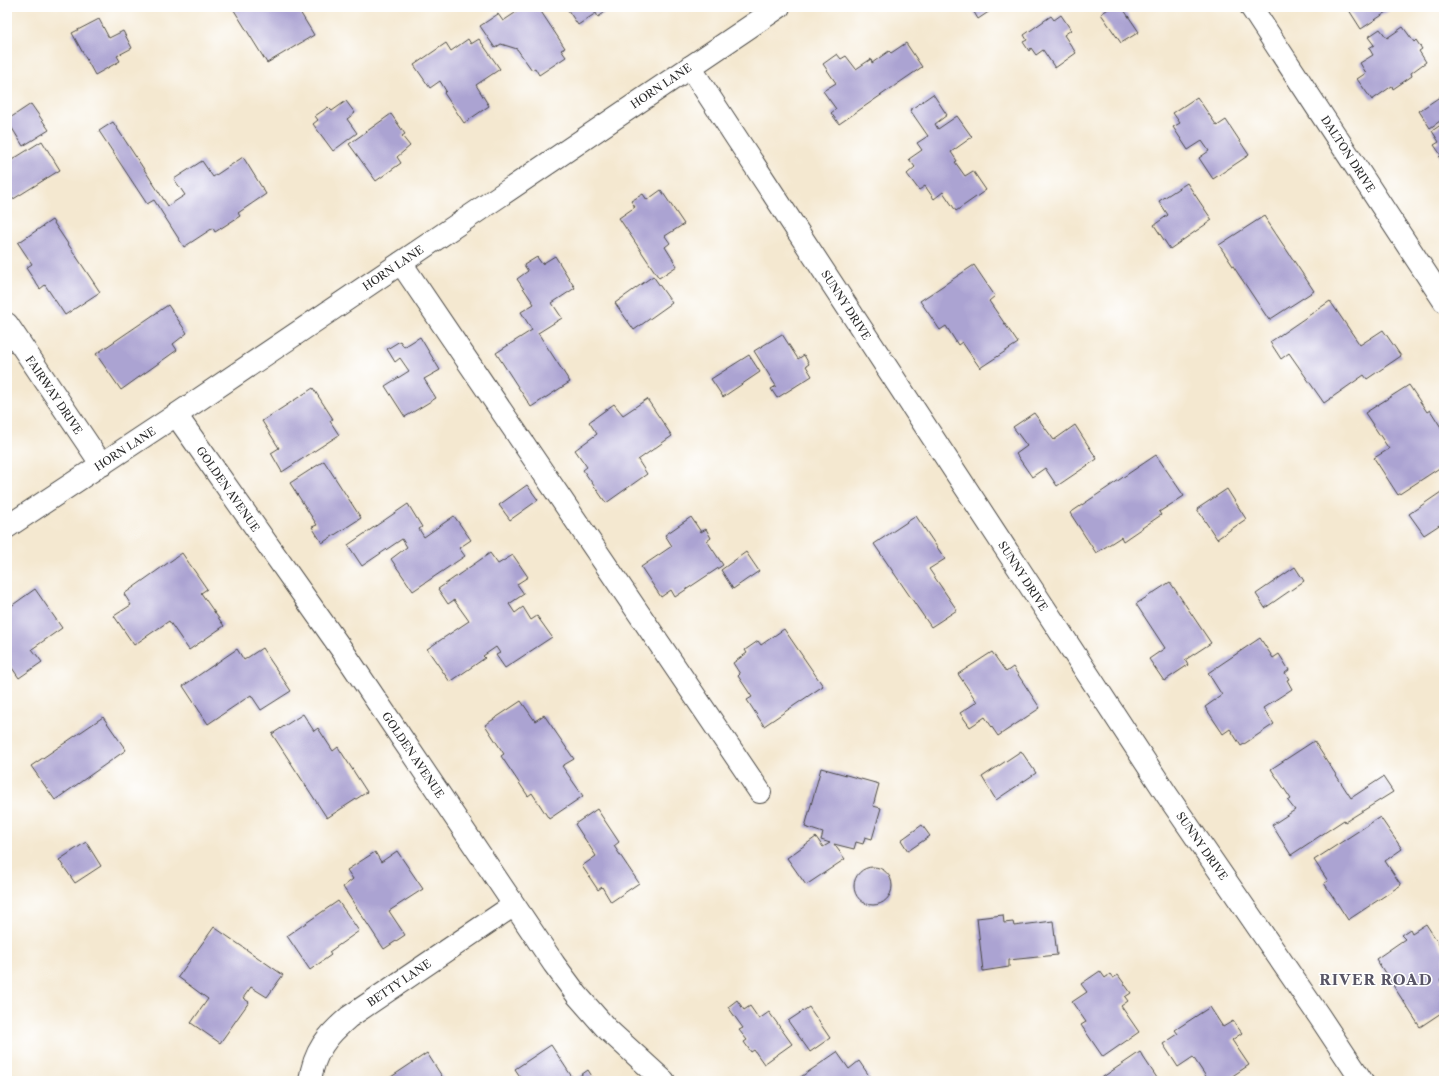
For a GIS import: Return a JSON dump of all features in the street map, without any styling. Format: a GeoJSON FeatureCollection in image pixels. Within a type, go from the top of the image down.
{"type":"FeatureCollection","features":[{"type":"Feature","properties":{"kind":"street","name":"HORN LANE"},"geometry":{"type":"LineString","coordinates":[[7,527],[176,415],[779,7]]}},
{"type":"Feature","properties":{"kind":"street","name":"DALTON DRIVE"},"geometry":{"type":"LineString","coordinates":[[1251,7],[1444,301]]}},
{"type":"Feature","properties":{"kind":"street","name":"SUNNY DRIVE"},"geometry":{"type":"LineString","coordinates":[[690,67],[1167,794],[1362,1081]]}},
{"type":"Feature","properties":{"kind":"street"},"geometry":{"type":"LineString","coordinates":[[401,263],[760,792]]}},
{"type":"Feature","properties":{"kind":"street","name":"FAIRWAY DRIVE"},"geometry":{"type":"LineString","coordinates":[[7,324],[102,464]]}},
{"type":"Feature","properties":{"kind":"street","name":"GOLDEN AVENUE"},"geometry":{"type":"LineString","coordinates":[[176,415],[347,657],[514,905],[578,995],[606,1028],[664,1081]]}},
{"type":"Feature","properties":{"kind":"street","name":"BETTY LANE"},"geometry":{"type":"LineString","coordinates":[[310,1081],[312,1064],[323,1044],[336,1028],[349,1017],[514,905]]}},
{"type":"Feature","properties":{"kind":"building"},"geometry":{"type":"Polygon","coordinates":[[[232,7],[297,7],[314,35],[267,63],[232,7]]]}},
{"type":"Feature","properties":{"kind":"building"},"geometry":{"type":"Polygon","coordinates":[[[524,7],[538,7],[565,48],[561,50],[566,57],[539,75],[535,68],[532,70],[517,49],[501,44],[495,48],[480,26],[498,14],[503,21],[524,7]]]}},
{"type":"Feature","properties":{"kind":"building"},"geometry":{"type":"Polygon","coordinates":[[[566,7],[613,7],[598,17],[596,13],[578,25],[566,7]]]}},
{"type":"Feature","properties":{"kind":"building"},"geometry":{"type":"Polygon","coordinates":[[[971,7],[996,7],[978,19],[971,7]]]}},
{"type":"Feature","properties":{"kind":"building"},"geometry":{"type":"Polygon","coordinates":[[[1111,7],[1122,7],[1139,32],[1121,43],[1101,14],[1111,7]]]}},
{"type":"Feature","properties":{"kind":"building"},"geometry":{"type":"Polygon","coordinates":[[[1347,7],[1388,7],[1390,10],[1361,29],[1347,7]]]}},
{"type":"Feature","properties":{"kind":"building"},"geometry":{"type":"Polygon","coordinates":[[[1061,15],[1071,30],[1064,35],[1076,53],[1055,68],[1043,50],[1036,55],[1031,48],[1029,51],[1023,42],[1027,40],[1024,35],[1051,16],[1054,20],[1061,15]]]}},
{"type":"Feature","properties":{"kind":"building"},"geometry":{"type":"Polygon","coordinates":[[[99,19],[109,38],[123,31],[132,48],[117,56],[120,61],[95,75],[72,33],[99,19]]]}},
{"type":"Feature","properties":{"kind":"building"},"geometry":{"type":"Polygon","coordinates":[[[1403,27],[1414,42],[1416,40],[1422,49],[1419,51],[1426,62],[1411,73],[1412,76],[1393,89],[1392,86],[1372,100],[1357,79],[1366,73],[1360,63],[1373,55],[1369,48],[1374,45],[1368,37],[1380,29],[1387,38],[1403,27]]]}},
{"type":"Feature","properties":{"kind":"building"},"geometry":{"type":"Polygon","coordinates":[[[468,39],[471,44],[479,39],[500,69],[476,85],[489,106],[464,123],[444,93],[446,91],[440,81],[430,88],[414,65],[446,43],[451,51],[468,39]]]}},
{"type":"Feature","properties":{"kind":"building"},"geometry":{"type":"Polygon","coordinates":[[[906,43],[922,67],[839,124],[831,113],[836,109],[823,91],[836,83],[823,64],[837,54],[841,59],[846,56],[856,69],[871,59],[872,63],[889,51],[891,53],[906,43]]]}},
{"type":"Feature","properties":{"kind":"building"},"geometry":{"type":"Polygon","coordinates":[[[933,94],[947,115],[935,124],[938,129],[957,116],[972,137],[951,152],[957,161],[955,162],[965,176],[973,171],[986,190],[956,211],[943,192],[934,199],[925,186],[919,190],[907,174],[915,167],[909,159],[922,150],[917,143],[928,136],[910,110],[933,94]]]}},
{"type":"Feature","properties":{"kind":"building"},"geometry":{"type":"Polygon","coordinates":[[[1444,94],[1444,164],[1439,157],[1441,155],[1434,145],[1439,142],[1432,131],[1442,124],[1440,121],[1430,128],[1419,111],[1444,94]]]}},
{"type":"Feature","properties":{"kind":"building"},"geometry":{"type":"Polygon","coordinates":[[[1197,97],[1217,126],[1226,120],[1249,155],[1213,179],[1199,158],[1209,151],[1202,141],[1188,150],[1173,127],[1180,123],[1173,113],[1197,97]]]}},
{"type":"Feature","properties":{"kind":"building"},"geometry":{"type":"Polygon","coordinates":[[[346,101],[355,113],[347,119],[357,133],[333,151],[313,124],[318,120],[315,116],[328,107],[332,111],[346,101]]]}},
{"type":"Feature","properties":{"kind":"building"},"geometry":{"type":"Polygon","coordinates":[[[31,104],[49,130],[23,146],[7,120],[31,104]]]}},
{"type":"Feature","properties":{"kind":"building"},"geometry":{"type":"Polygon","coordinates":[[[391,114],[405,134],[402,136],[410,146],[397,157],[401,163],[376,181],[349,144],[391,114]]]}},
{"type":"Feature","properties":{"kind":"building"},"geometry":{"type":"Polygon","coordinates":[[[113,122],[168,206],[185,195],[174,179],[202,161],[213,177],[243,157],[266,194],[238,213],[240,216],[215,232],[213,228],[184,247],[154,200],[147,204],[99,131],[113,122]]]}},
{"type":"Feature","properties":{"kind":"building"},"geometry":{"type":"Polygon","coordinates":[[[42,141],[60,170],[7,203],[7,163],[42,141]]]}},
{"type":"Feature","properties":{"kind":"building"},"geometry":{"type":"Polygon","coordinates":[[[1187,183],[1212,220],[1170,249],[1154,225],[1168,215],[1159,201],[1187,183]]]}},
{"type":"Feature","properties":{"kind":"building"},"geometry":{"type":"Polygon","coordinates":[[[661,190],[684,224],[665,236],[670,243],[665,247],[677,266],[659,278],[619,218],[635,207],[631,201],[643,194],[647,200],[661,190]]]}},
{"type":"Feature","properties":{"kind":"building"},"geometry":{"type":"Polygon","coordinates":[[[1264,216],[1314,291],[1269,320],[1219,245],[1264,216]]]}},
{"type":"Feature","properties":{"kind":"building"},"geometry":{"type":"Polygon","coordinates":[[[52,220],[100,292],[65,315],[45,285],[40,289],[26,268],[32,264],[18,243],[52,220]]]}},
{"type":"Feature","properties":{"kind":"building"},"geometry":{"type":"Polygon","coordinates":[[[555,256],[575,288],[552,303],[562,318],[538,333],[570,382],[531,407],[496,353],[532,330],[521,312],[534,304],[517,279],[528,271],[524,265],[537,257],[542,264],[555,256]]]}},
{"type":"Feature","properties":{"kind":"building"},"geometry":{"type":"Polygon","coordinates":[[[974,265],[995,296],[989,301],[1018,343],[980,368],[962,342],[958,345],[946,326],[940,330],[920,301],[974,265]]]}},
{"type":"Feature","properties":{"kind":"building"},"geometry":{"type":"Polygon","coordinates":[[[653,276],[672,303],[634,330],[615,303],[653,276]]]}},
{"type":"Feature","properties":{"kind":"building"},"geometry":{"type":"Polygon","coordinates":[[[1330,301],[1360,345],[1383,330],[1401,356],[1367,379],[1364,375],[1324,403],[1289,353],[1281,359],[1270,342],[1330,301]]]}},
{"type":"Feature","properties":{"kind":"building"},"geometry":{"type":"Polygon","coordinates":[[[168,305],[187,333],[173,344],[177,350],[121,390],[96,354],[168,305]]]}},
{"type":"Feature","properties":{"kind":"building"},"geometry":{"type":"Polygon","coordinates":[[[782,334],[798,359],[804,355],[809,364],[806,366],[812,376],[777,398],[771,389],[776,386],[754,351],[782,334]]]}},
{"type":"Feature","properties":{"kind":"building"},"geometry":{"type":"Polygon","coordinates":[[[420,337],[440,370],[424,379],[436,398],[405,417],[385,386],[409,371],[400,358],[395,362],[387,349],[400,341],[404,347],[420,337]]]}},
{"type":"Feature","properties":{"kind":"building"},"geometry":{"type":"Polygon","coordinates":[[[749,355],[760,372],[723,397],[711,379],[749,355]]]}},
{"type":"Feature","properties":{"kind":"building"},"geometry":{"type":"Polygon","coordinates":[[[1409,385],[1427,412],[1430,410],[1444,432],[1444,465],[1398,495],[1374,458],[1389,449],[1365,413],[1409,385]]]}},
{"type":"Feature","properties":{"kind":"building"},"geometry":{"type":"Polygon","coordinates":[[[313,388],[333,419],[330,421],[339,435],[282,472],[271,453],[279,448],[262,421],[313,388]]]}},
{"type":"Feature","properties":{"kind":"building"},"geometry":{"type":"Polygon","coordinates":[[[647,399],[672,436],[638,460],[647,474],[606,503],[583,470],[587,467],[575,450],[597,434],[589,422],[614,404],[623,415],[647,399]]]}},
{"type":"Feature","properties":{"kind":"building"},"geometry":{"type":"Polygon","coordinates":[[[1034,413],[1054,440],[1075,425],[1097,459],[1057,486],[1045,468],[1032,477],[1016,454],[1027,446],[1013,427],[1034,413]]]}},
{"type":"Feature","properties":{"kind":"building"},"geometry":{"type":"Polygon","coordinates":[[[1156,455],[1184,496],[1159,512],[1161,515],[1123,541],[1121,537],[1096,553],[1070,513],[1156,455]]]}},
{"type":"Feature","properties":{"kind":"building"},"geometry":{"type":"Polygon","coordinates":[[[324,461],[361,518],[322,543],[312,527],[317,525],[290,483],[324,461]]]}},
{"type":"Feature","properties":{"kind":"building"},"geometry":{"type":"Polygon","coordinates":[[[527,485],[538,500],[510,520],[499,505],[527,485]]]}},
{"type":"Feature","properties":{"kind":"building"},"geometry":{"type":"Polygon","coordinates":[[[1227,489],[1246,519],[1217,539],[1197,509],[1227,489]]]}},
{"type":"Feature","properties":{"kind":"building"},"geometry":{"type":"Polygon","coordinates":[[[1444,490],[1444,522],[1424,535],[1409,514],[1444,490]]]}},
{"type":"Feature","properties":{"kind":"building"},"geometry":{"type":"Polygon","coordinates":[[[408,504],[422,527],[419,529],[424,537],[454,516],[471,540],[459,548],[465,556],[413,591],[391,559],[407,547],[402,539],[362,566],[348,545],[408,504]]]}},
{"type":"Feature","properties":{"kind":"building"},"geometry":{"type":"Polygon","coordinates":[[[916,516],[945,559],[929,569],[957,610],[931,627],[874,544],[916,516]]]}},
{"type":"Feature","properties":{"kind":"building"},"geometry":{"type":"Polygon","coordinates":[[[691,517],[701,532],[706,529],[711,538],[707,541],[723,565],[675,597],[671,590],[661,597],[641,567],[672,546],[665,535],[691,517]]]}},
{"type":"Feature","properties":{"kind":"building"},"geometry":{"type":"Polygon","coordinates":[[[746,552],[759,571],[733,589],[721,570],[746,552]]]}},
{"type":"Feature","properties":{"kind":"building"},"geometry":{"type":"Polygon","coordinates":[[[182,553],[207,589],[201,593],[224,626],[189,650],[169,621],[134,645],[114,616],[131,605],[124,594],[182,553]]]}},
{"type":"Feature","properties":{"kind":"building"},"geometry":{"type":"Polygon","coordinates":[[[490,553],[498,564],[513,555],[528,577],[517,584],[524,594],[509,604],[515,613],[523,607],[531,620],[537,616],[552,637],[505,668],[496,655],[500,653],[496,647],[483,656],[485,658],[450,682],[427,649],[469,621],[454,600],[448,604],[438,589],[490,553]]]}},
{"type":"Feature","properties":{"kind":"building"},"geometry":{"type":"Polygon","coordinates":[[[1295,567],[1304,581],[1265,608],[1256,594],[1295,567]]]}},
{"type":"Feature","properties":{"kind":"building"},"geometry":{"type":"Polygon","coordinates":[[[1170,582],[1211,643],[1185,660],[1188,665],[1164,681],[1149,659],[1165,648],[1136,604],[1170,582]]]}},
{"type":"Feature","properties":{"kind":"building"},"geometry":{"type":"Polygon","coordinates":[[[35,589],[62,628],[32,649],[42,662],[19,678],[10,665],[7,667],[7,609],[35,589]]]}},
{"type":"Feature","properties":{"kind":"building"},"geometry":{"type":"Polygon","coordinates":[[[784,629],[823,686],[764,726],[747,700],[752,697],[738,676],[740,674],[733,663],[747,653],[745,650],[758,641],[761,645],[784,629]]]}},
{"type":"Feature","properties":{"kind":"building"},"geometry":{"type":"Polygon","coordinates":[[[1260,638],[1273,658],[1279,654],[1289,670],[1285,673],[1289,679],[1287,680],[1292,689],[1263,708],[1274,724],[1241,746],[1230,729],[1223,734],[1205,707],[1222,695],[1208,673],[1260,638]]]}},
{"type":"Feature","properties":{"kind":"building"},"geometry":{"type":"Polygon","coordinates":[[[262,648],[291,691],[261,710],[251,695],[208,724],[183,686],[237,649],[244,660],[262,648]]]}},
{"type":"Feature","properties":{"kind":"building"},"geometry":{"type":"Polygon","coordinates":[[[992,652],[1006,672],[1013,667],[1040,708],[998,736],[985,717],[970,727],[960,713],[977,702],[958,674],[992,652]]]}},
{"type":"Feature","properties":{"kind":"building"},"geometry":{"type":"Polygon","coordinates":[[[521,701],[535,721],[544,715],[574,759],[562,766],[583,796],[549,819],[532,793],[528,796],[501,756],[504,754],[485,725],[521,701]]]}},
{"type":"Feature","properties":{"kind":"building"},"geometry":{"type":"Polygon","coordinates":[[[303,714],[314,731],[318,728],[333,751],[338,747],[367,792],[327,818],[272,734],[303,714]]]}},
{"type":"Feature","properties":{"kind":"building"},"geometry":{"type":"Polygon","coordinates":[[[103,717],[126,750],[55,800],[31,766],[103,717]]]}},
{"type":"Feature","properties":{"kind":"building"},"geometry":{"type":"Polygon","coordinates":[[[1314,741],[1351,798],[1383,777],[1393,792],[1345,822],[1344,820],[1291,855],[1272,825],[1295,810],[1288,801],[1291,799],[1271,769],[1314,741]]]}},
{"type":"Feature","properties":{"kind":"building"},"geometry":{"type":"Polygon","coordinates":[[[1021,751],[1036,773],[996,800],[982,777],[1021,751]]]}},
{"type":"Feature","properties":{"kind":"building"},"geometry":{"type":"Polygon","coordinates":[[[821,768],[879,784],[873,806],[881,808],[872,839],[865,837],[863,844],[856,842],[854,849],[834,844],[845,859],[806,885],[787,858],[816,837],[823,847],[830,843],[821,840],[823,833],[805,827],[821,768]]]}},
{"type":"Feature","properties":{"kind":"building"},"geometry":{"type":"Polygon","coordinates":[[[597,809],[619,842],[614,846],[639,883],[611,902],[602,887],[598,890],[582,866],[596,856],[575,824],[597,809]]]}},
{"type":"Feature","properties":{"kind":"building"},"geometry":{"type":"Polygon","coordinates":[[[1380,817],[1402,849],[1385,861],[1401,885],[1348,920],[1324,883],[1328,881],[1314,860],[1380,817]]]}},
{"type":"Feature","properties":{"kind":"building"},"geometry":{"type":"Polygon","coordinates":[[[922,825],[930,836],[908,851],[901,840],[922,825]]]}},
{"type":"Feature","properties":{"kind":"building"},"geometry":{"type":"Polygon","coordinates":[[[86,842],[101,866],[75,883],[59,860],[86,842]]]}},
{"type":"Feature","properties":{"kind":"building"},"geometry":{"type":"Polygon","coordinates":[[[397,851],[423,889],[389,911],[405,935],[384,949],[343,887],[353,879],[347,870],[375,852],[381,862],[397,851]]]}},
{"type":"Feature","properties":{"kind":"building"},"geometry":{"type":"Polygon","coordinates":[[[869,867],[877,867],[887,872],[891,879],[891,893],[887,900],[877,905],[869,905],[859,900],[857,897],[854,890],[854,882],[859,872],[862,870],[869,867]]]}},
{"type":"Feature","properties":{"kind":"building"},"geometry":{"type":"Polygon","coordinates":[[[338,901],[359,931],[329,952],[331,955],[310,970],[287,936],[338,901]]]}},
{"type":"Feature","properties":{"kind":"building"},"geometry":{"type":"Polygon","coordinates":[[[1003,915],[1004,923],[1013,922],[1014,926],[1053,921],[1057,955],[1009,960],[1009,967],[983,971],[977,918],[1003,915]]]}},
{"type":"Feature","properties":{"kind":"building"},"geometry":{"type":"Polygon","coordinates":[[[1426,924],[1444,952],[1444,978],[1440,980],[1444,985],[1444,1011],[1420,1027],[1376,959],[1405,939],[1401,935],[1410,929],[1412,933],[1426,924]]]}},
{"type":"Feature","properties":{"kind":"building"},"geometry":{"type":"Polygon","coordinates":[[[214,927],[283,975],[267,997],[251,987],[243,998],[249,1002],[220,1043],[191,1023],[208,999],[178,977],[214,927]]]}},
{"type":"Feature","properties":{"kind":"building"},"geometry":{"type":"Polygon","coordinates":[[[1100,971],[1105,978],[1110,974],[1113,978],[1118,975],[1131,993],[1125,997],[1128,1001],[1121,1006],[1139,1032],[1103,1057],[1081,1025],[1086,1022],[1072,1002],[1087,992],[1081,984],[1100,971]]]}},
{"type":"Feature","properties":{"kind":"building"},"geometry":{"type":"Polygon","coordinates":[[[737,1000],[744,1010],[750,1006],[759,1019],[769,1012],[792,1044],[764,1064],[754,1050],[751,1052],[744,1042],[747,1040],[739,1030],[743,1028],[728,1007],[737,1000]]]}},
{"type":"Feature","properties":{"kind":"building"},"geometry":{"type":"Polygon","coordinates":[[[809,1007],[830,1038],[810,1052],[788,1021],[809,1007]]]}},
{"type":"Feature","properties":{"kind":"building"},"geometry":{"type":"Polygon","coordinates":[[[1210,1007],[1223,1027],[1233,1021],[1242,1033],[1232,1040],[1249,1065],[1225,1081],[1209,1081],[1193,1057],[1178,1067],[1163,1044],[1178,1034],[1175,1030],[1210,1007]]]}},
{"type":"Feature","properties":{"kind":"building"},"geometry":{"type":"Polygon","coordinates":[[[551,1045],[574,1080],[588,1070],[595,1081],[523,1081],[515,1069],[551,1045]]]}},
{"type":"Feature","properties":{"kind":"building"},"geometry":{"type":"Polygon","coordinates":[[[837,1052],[849,1069],[859,1061],[870,1077],[868,1079],[870,1081],[795,1081],[837,1052]]]}},
{"type":"Feature","properties":{"kind":"building"},"geometry":{"type":"Polygon","coordinates":[[[1140,1052],[1159,1081],[1097,1081],[1140,1052]]]}},
{"type":"Feature","properties":{"kind":"building"},"geometry":{"type":"Polygon","coordinates":[[[427,1053],[445,1081],[385,1081],[427,1053]]]}},
{"type":"Feature","properties":{"kind":"district","name":"RIVER ROAD"},"geometry":{"type":"Point","coordinates":[1376,980]}}]}
